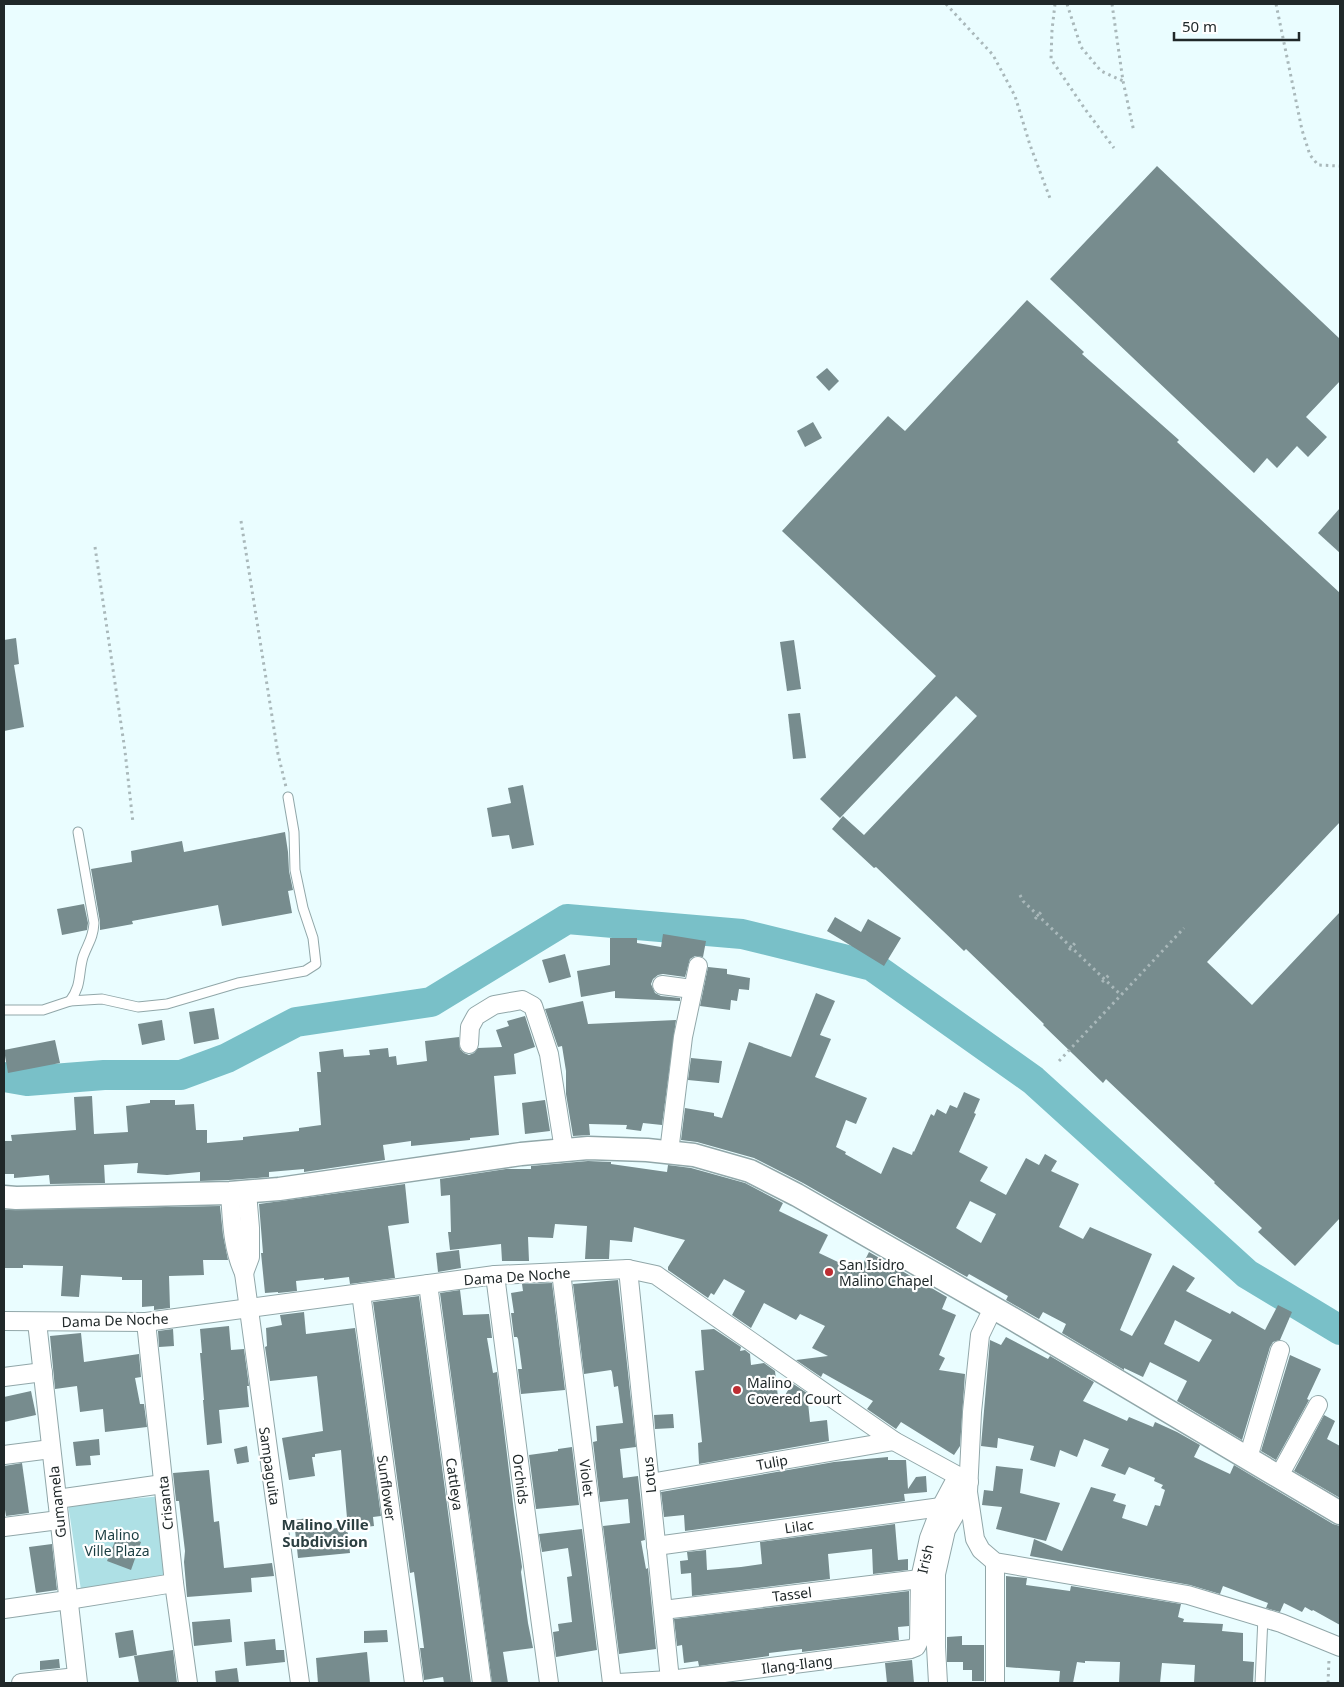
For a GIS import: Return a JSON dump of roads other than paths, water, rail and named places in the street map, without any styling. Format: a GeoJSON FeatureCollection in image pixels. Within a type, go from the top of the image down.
{"type":"FeatureCollection","features":[{"type":"Feature","properties":{"kind":"street"},"geometry":{"type":"LineString","coordinates":[[669,1152],[683,1037],[698,966]]}},
{"type":"Feature","properties":{"kind":"street"},"geometry":{"type":"LineString","coordinates":[[662,985],[692,990]]}},
{"type":"Feature","properties":{"kind":"street"},"geometry":{"type":"LineString","coordinates":[[469,1044],[470,1028],[476,1016],[494,1005],[522,1000],[533,1006],[549,1054],[564,1150]]}},
{"type":"Feature","properties":{"kind":"street"},"geometry":{"type":"LineString","coordinates":[[4,1197],[240,1203],[278,1189],[521,1154],[614,1148],[694,1155],[750,1171],[797,1196],[993,1308],[1340,1513]]}},
{"type":"Feature","properties":{"kind":"street","name":"Sampaguita"},"geometry":{"type":"LineString","coordinates":[[240,1203],[250,1257],[244,1273],[300,1683]]}},
{"type":"Feature","properties":{"kind":"street","name":"Dama De Noche"},"geometry":{"type":"LineString","coordinates":[[4,1320],[37,1322],[146,1322],[495,1275],[628,1270],[656,1275],[894,1442],[965,1484]]}},
{"type":"Feature","properties":{"kind":"street","name":"Lotus"},"geometry":{"type":"LineString","coordinates":[[628,1270],[670,1680]]}},
{"type":"Feature","properties":{"kind":"street","name":"Violet"},"geometry":{"type":"LineString","coordinates":[[561,1272],[612,1683]]}},
{"type":"Feature","properties":{"kind":"street","name":"Orchids"},"geometry":{"type":"LineString","coordinates":[[495,1275],[549,1683]]}},
{"type":"Feature","properties":{"kind":"street","name":"Cattleya"},"geometry":{"type":"LineString","coordinates":[[428,1284],[482,1683]]}},
{"type":"Feature","properties":{"kind":"street","name":"Sunflower"},"geometry":{"type":"LineString","coordinates":[[360,1292],[414,1683]]}},
{"type":"Feature","properties":{"kind":"street"},"geometry":{"type":"LineString","coordinates":[[993,1308],[980,1336],[965,1484],[975,1539],[981,1550],[995,1562],[1188,1595],[1281,1623],[1340,1647]]}},
{"type":"Feature","properties":{"kind":"street","name":"Gumamela"},"geometry":{"type":"LineString","coordinates":[[37,1322],[77,1680]]}},
{"type":"Feature","properties":{"kind":"street","name":"Crisanta"},"geometry":{"type":"LineString","coordinates":[[146,1322],[174,1582],[188,1683]]}},
{"type":"Feature","properties":{"kind":"street"},"geometry":{"type":"LineString","coordinates":[[1248,1458],[1280,1350]]}},
{"type":"Feature","properties":{"kind":"street"},"geometry":{"type":"LineString","coordinates":[[4,1377],[43,1372]]}},
{"type":"Feature","properties":{"kind":"street"},"geometry":{"type":"LineString","coordinates":[[1278,1476],[1318,1406]]}},
{"type":"Feature","properties":{"kind":"street","name":"Tulip"},"geometry":{"type":"LineString","coordinates":[[650,1482],[894,1442]]}},
{"type":"Feature","properties":{"kind":"street"},"geometry":{"type":"LineString","coordinates":[[4,1455],[51,1449]]}},
{"type":"Feature","properties":{"kind":"street"},"geometry":{"type":"LineString","coordinates":[[57,1499],[163,1484]]}},
{"type":"Feature","properties":{"kind":"street"},"geometry":{"type":"LineString","coordinates":[[938,1683],[936,1574],[946,1530],[965,1484]]}},
{"type":"Feature","properties":{"kind":"street","name":"Irish"},"geometry":{"type":"LineString","coordinates":[[916,1647],[919,1641],[920,1579],[929,1538],[940,1507],[965,1484]]}},
{"type":"Feature","properties":{"kind":"street","name":"Lilac"},"geometry":{"type":"LineString","coordinates":[[656,1546],[940,1507]]}},
{"type":"Feature","properties":{"kind":"street"},"geometry":{"type":"LineString","coordinates":[[4,1527],[59,1520]]}},
{"type":"Feature","properties":{"kind":"street"},"geometry":{"type":"LineString","coordinates":[[995,1562],[996,1683]]}},
{"type":"Feature","properties":{"kind":"street","name":"Tassel"},"geometry":{"type":"LineString","coordinates":[[663,1610],[920,1579]]}},
{"type":"Feature","properties":{"kind":"street"},"geometry":{"type":"LineString","coordinates":[[4,1609],[174,1582]]}},
{"type":"Feature","properties":{"kind":"street","name":"Ilang-Ilang"},"geometry":{"type":"LineString","coordinates":[[618,1683],[670,1680],[916,1647]]}},
{"type":"Feature","properties":{"kind":"street"},"geometry":{"type":"LineString","coordinates":[[21,1683],[77,1680]]}},
{"type":"Feature","properties":{"kind":"lane"},"geometry":{"type":"LineString","coordinates":[[4,1010],[43,1010],[70,1001],[102,999],[138,1007],[167,1004],[238,984],[305,972],[316,964],[313,938],[303,908],[295,870],[294,832],[288,797]]}},
{"type":"Feature","properties":{"kind":"lane"},"geometry":{"type":"LineString","coordinates":[[70,1001],[78,988],[83,957],[93,936],[94,923],[78,832]]}},
{"type":"Feature","properties":{"kind":"lane"},"geometry":{"type":"LineString","coordinates":[[1260,1683],[1263,1617]]}},
{"type":"Feature","properties":{"kind":"waterway"},"geometry":{"type":"LineString","coordinates":[[4,1077],[27,1081],[104,1075],[181,1075],[227,1058],[296,1022],[431,1002],[567,919],[742,934],[872,966],[1033,1080],[1247,1274],[1340,1330]]}},
{"type":"Feature","properties":{"kind":"place","name":"San Isidro Malino Chapel"},"geometry":{"type":"Point","coordinates":[829,1272]}},
{"type":"Feature","properties":{"kind":"place","name":"Malino Covered Court"},"geometry":{"type":"Point","coordinates":[737,1390]}},
{"type":"Feature","properties":{"kind":"district","name":"Malino Ville Subdivision"},"geometry":{"type":"Point","coordinates":[325,1532]}},
{"type":"Feature","properties":{"kind":"park label","name":"Malino Ville Plaza"},"geometry":{"type":"Point","coordinates":[117,1542]}}]}
